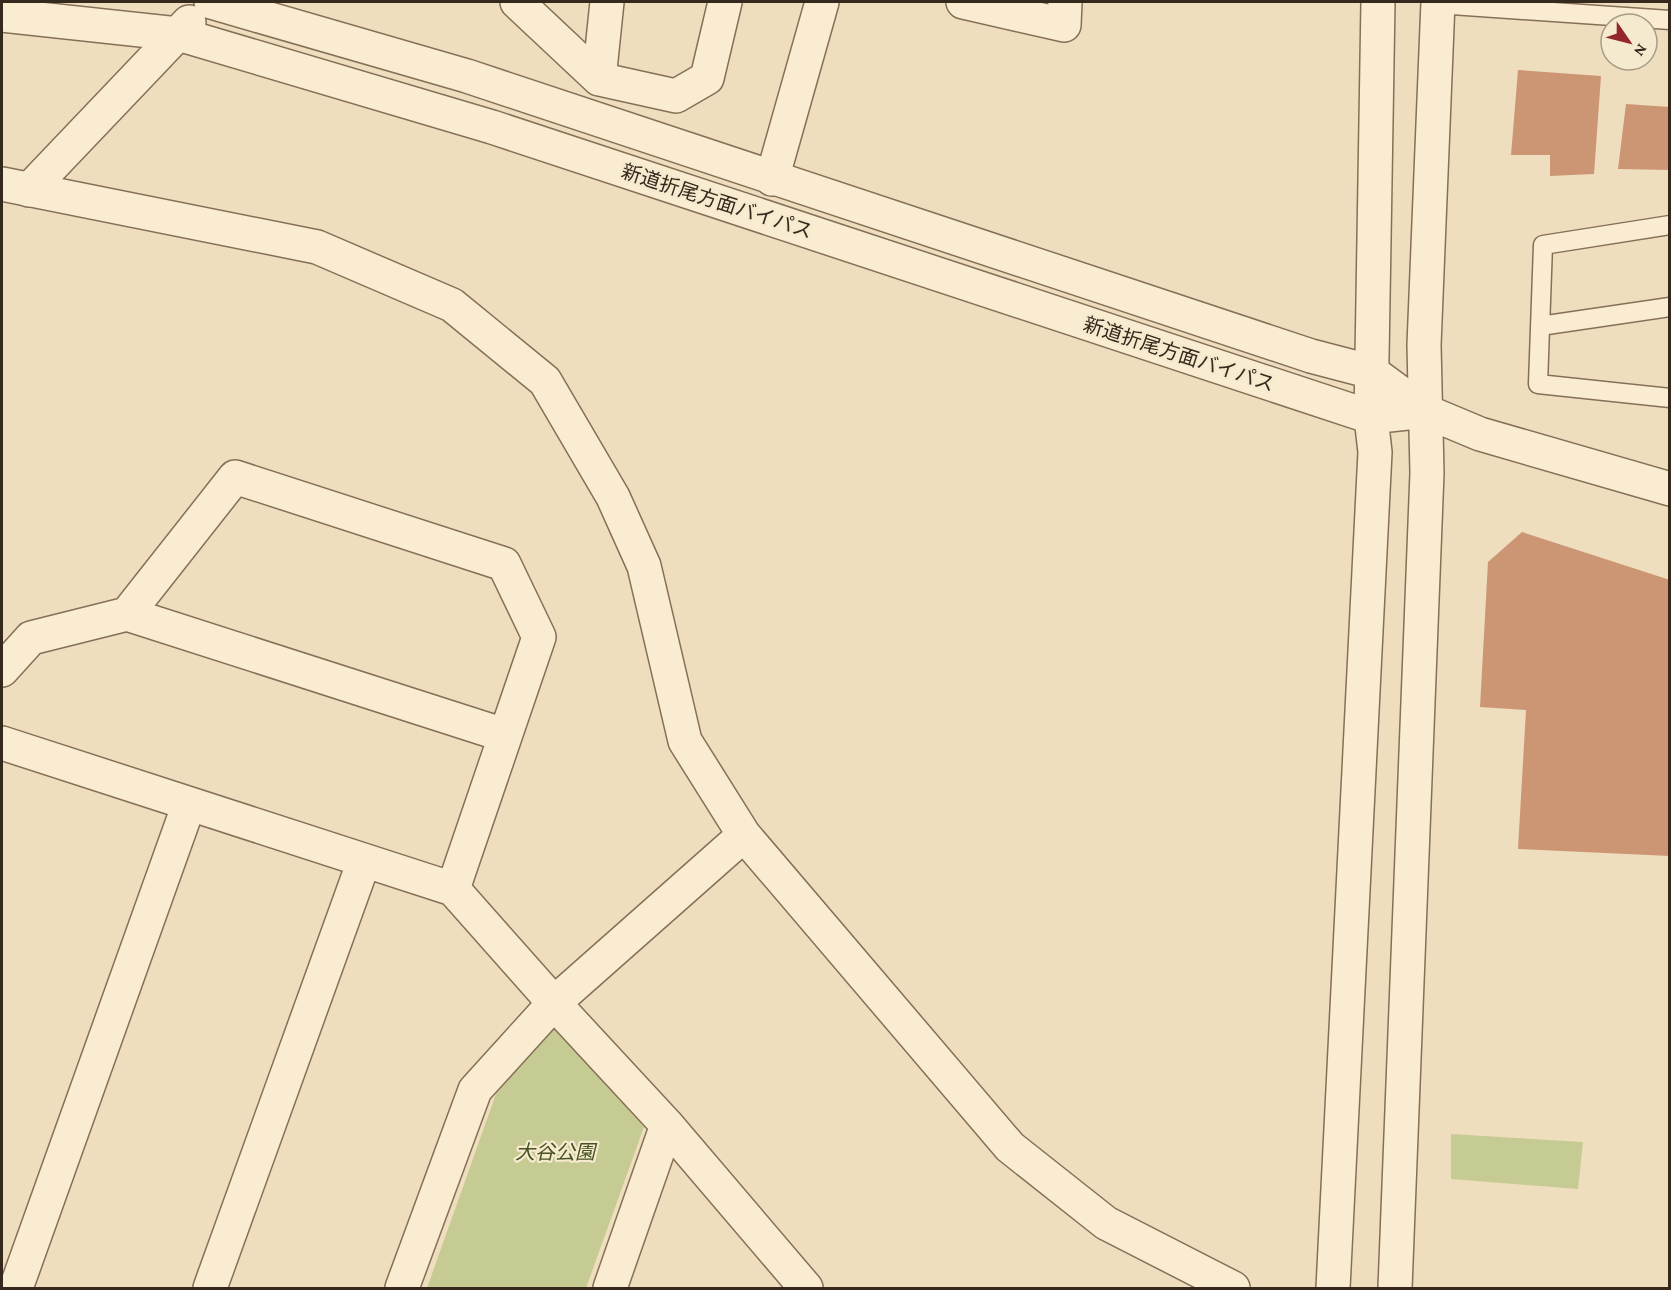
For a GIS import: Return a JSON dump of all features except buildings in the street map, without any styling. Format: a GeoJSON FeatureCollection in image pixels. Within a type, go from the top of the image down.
{"type":"FeatureCollection","features":[{"type":"Feature","properties":{"kind":"street"},"geometry":{"type":"LineString","coordinates":[[15,187],[178,34],[206,2]]}},
{"type":"Feature","properties":{"kind":"street"},"geometry":{"type":"LineString","coordinates":[[211,2],[467,76],[1300,352],[1372,372],[1425,411],[1480,434],[1670,489]]}},
{"type":"Feature","properties":{"kind":"street"},"geometry":{"type":"LineString","coordinates":[[518,2],[599,79],[676,96],[707,78],[725,2]]}},
{"type":"Feature","properties":{"kind":"street"},"geometry":{"type":"LineString","coordinates":[[599,79],[607,2]]}},
{"type":"Feature","properties":{"kind":"street"},"geometry":{"type":"LineString","coordinates":[[772,178],[822,2]]}},
{"type":"Feature","properties":{"kind":"street"},"geometry":{"type":"LineString","coordinates":[[963,2],[1064,25],[1065,2]]}},
{"type":"Feature","properties":{"kind":"street"},"geometry":{"type":"LineString","coordinates":[[1333,1288],[1375,452],[1371,417],[1378,2]]}},
{"type":"Feature","properties":{"kind":"street"},"geometry":{"type":"LineString","coordinates":[[1395,1288],[1428,473],[1424,345],[1437,3]]}},
{"type":"Feature","properties":{"kind":"street","name":"新道折尾方面バイパス"},"geometry":{"type":"LineString","coordinates":[[2,15],[178,34],[492,127],[1371,417],[1425,411]]}},
{"type":"Feature","properties":{"kind":"street"},"geometry":{"type":"LineString","coordinates":[[15,187],[317,247],[452,305],[545,381],[613,497],[644,566],[685,741],[744,835],[1010,1147],[1106,1223],[1215,1285]]}},
{"type":"Feature","properties":{"kind":"street"},"geometry":{"type":"LineString","coordinates":[[127,614],[235,477],[504,564],[539,638],[453,889]]}},
{"type":"Feature","properties":{"kind":"street"},"geometry":{"type":"LineString","coordinates":[[2,670],[31,638],[127,614],[504,735]]}},
{"type":"Feature","properties":{"kind":"street"},"geometry":{"type":"LineString","coordinates":[[2,743],[453,889],[667,1125],[795,1283]]}},
{"type":"Feature","properties":{"kind":"street"},"geometry":{"type":"LineString","coordinates":[[12,1274],[189,804]]}},
{"type":"Feature","properties":{"kind":"street"},"geometry":{"type":"LineString","coordinates":[[402,1288],[475,1090],[554,1003],[744,835]]}},
{"type":"Feature","properties":{"kind":"street"},"geometry":{"type":"LineString","coordinates":[[210,1288],[364,861]]}},
{"type":"Feature","properties":{"kind":"street"},"geometry":{"type":"LineString","coordinates":[[610,1288],[667,1125]]}},
{"type":"Feature","properties":{"kind":"lane"},"geometry":{"type":"LineString","coordinates":[[1437,3],[1670,20]]}},
{"type":"Feature","properties":{"kind":"lane"},"geometry":{"type":"LineString","coordinates":[[1670,225],[1543,245],[1538,384],[1670,398]]}},
{"type":"Feature","properties":{"kind":"lane"},"geometry":{"type":"LineString","coordinates":[[1540,326],[1670,307]]}},
{"type":"Feature","properties":{"kind":"green space","name":"大谷公園"},"geometry":{"type":"Polygon","coordinates":[[[554,1026],[644,1127],[586,1288],[427,1288],[496,1094],[554,1026]]]}},
{"type":"Feature","properties":{"kind":"green space"},"geometry":{"type":"Polygon","coordinates":[[[1451,1134],[1583,1142],[1578,1189],[1451,1179],[1451,1134]]]}}]}
